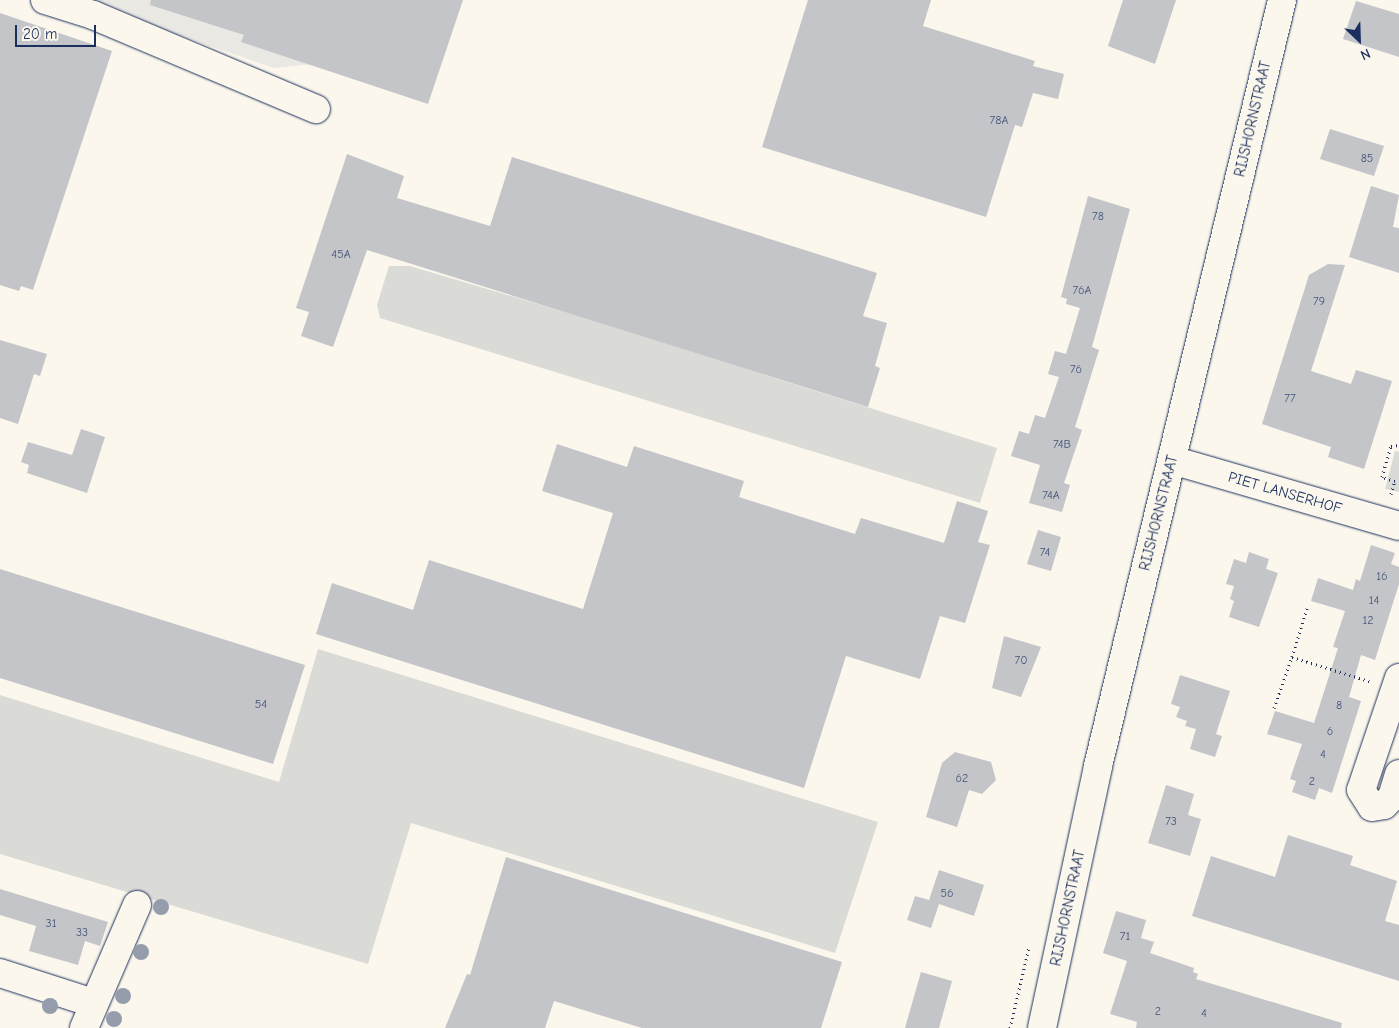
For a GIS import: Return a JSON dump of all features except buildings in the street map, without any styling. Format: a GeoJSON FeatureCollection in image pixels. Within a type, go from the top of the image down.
{"type":"FeatureCollection","features":[{"type":"Feature","properties":{"kind":"street"},"geometry":{"type":"LineString","coordinates":[[45,0],[93,16],[316,109]]}},
{"type":"Feature","properties":{"kind":"street","name":"RIJSHORNSTRAAT"},"geometry":{"type":"LineString","coordinates":[[1042,1028],[1098,766],[1282,0]]}},
{"type":"Feature","properties":{"kind":"street","name":"PIET LANSERHOF"},"geometry":{"type":"LineString","coordinates":[[1172,460],[1399,526]]}},
{"type":"Feature","properties":{"kind":"street"},"geometry":{"type":"LineString","coordinates":[[1397,684],[1362,790],[1372,807],[1384,805],[1392,797],[1399,774]]}},
{"type":"Feature","properties":{"kind":"street"},"geometry":{"type":"LineString","coordinates":[[84,1028],[137,905]]}},
{"type":"Feature","properties":{"kind":"street"},"geometry":{"type":"LineString","coordinates":[[0,973],[94,1003]]}},
{"type":"Feature","properties":{"kind":"path"},"geometry":{"type":"LineString","coordinates":[[1399,445],[1391,446],[1382,477],[1394,481],[1390,496],[1399,499]]}},
{"type":"Feature","properties":{"kind":"path"},"geometry":{"type":"LineString","coordinates":[[1274,708],[1308,605]]}},
{"type":"Feature","properties":{"kind":"path"},"geometry":{"type":"LineString","coordinates":[[1292,657],[1397,684]]}},
{"type":"Feature","properties":{"kind":"shaded area"},"geometry":{"type":"Polygon","coordinates":[[[75,0],[439,0],[419,53],[274,68],[75,0]]]}},
{"type":"Feature","properties":{"kind":"shaded area"},"geometry":{"type":"Polygon","coordinates":[[[389,266],[410,266],[575,315],[997,448],[980,503],[380,318],[377,305],[389,266]]]}},
{"type":"Feature","properties":{"kind":"shaded area"},"geometry":{"type":"Polygon","coordinates":[[[1395,451],[1399,452],[1399,492],[1385,489],[1395,451]]]}},
{"type":"Feature","properties":{"kind":"shaded area"},"geometry":{"type":"Polygon","coordinates":[[[318,649],[878,822],[835,953],[411,823],[368,964],[0,854],[0,695],[279,782],[318,649]]]}}]}
